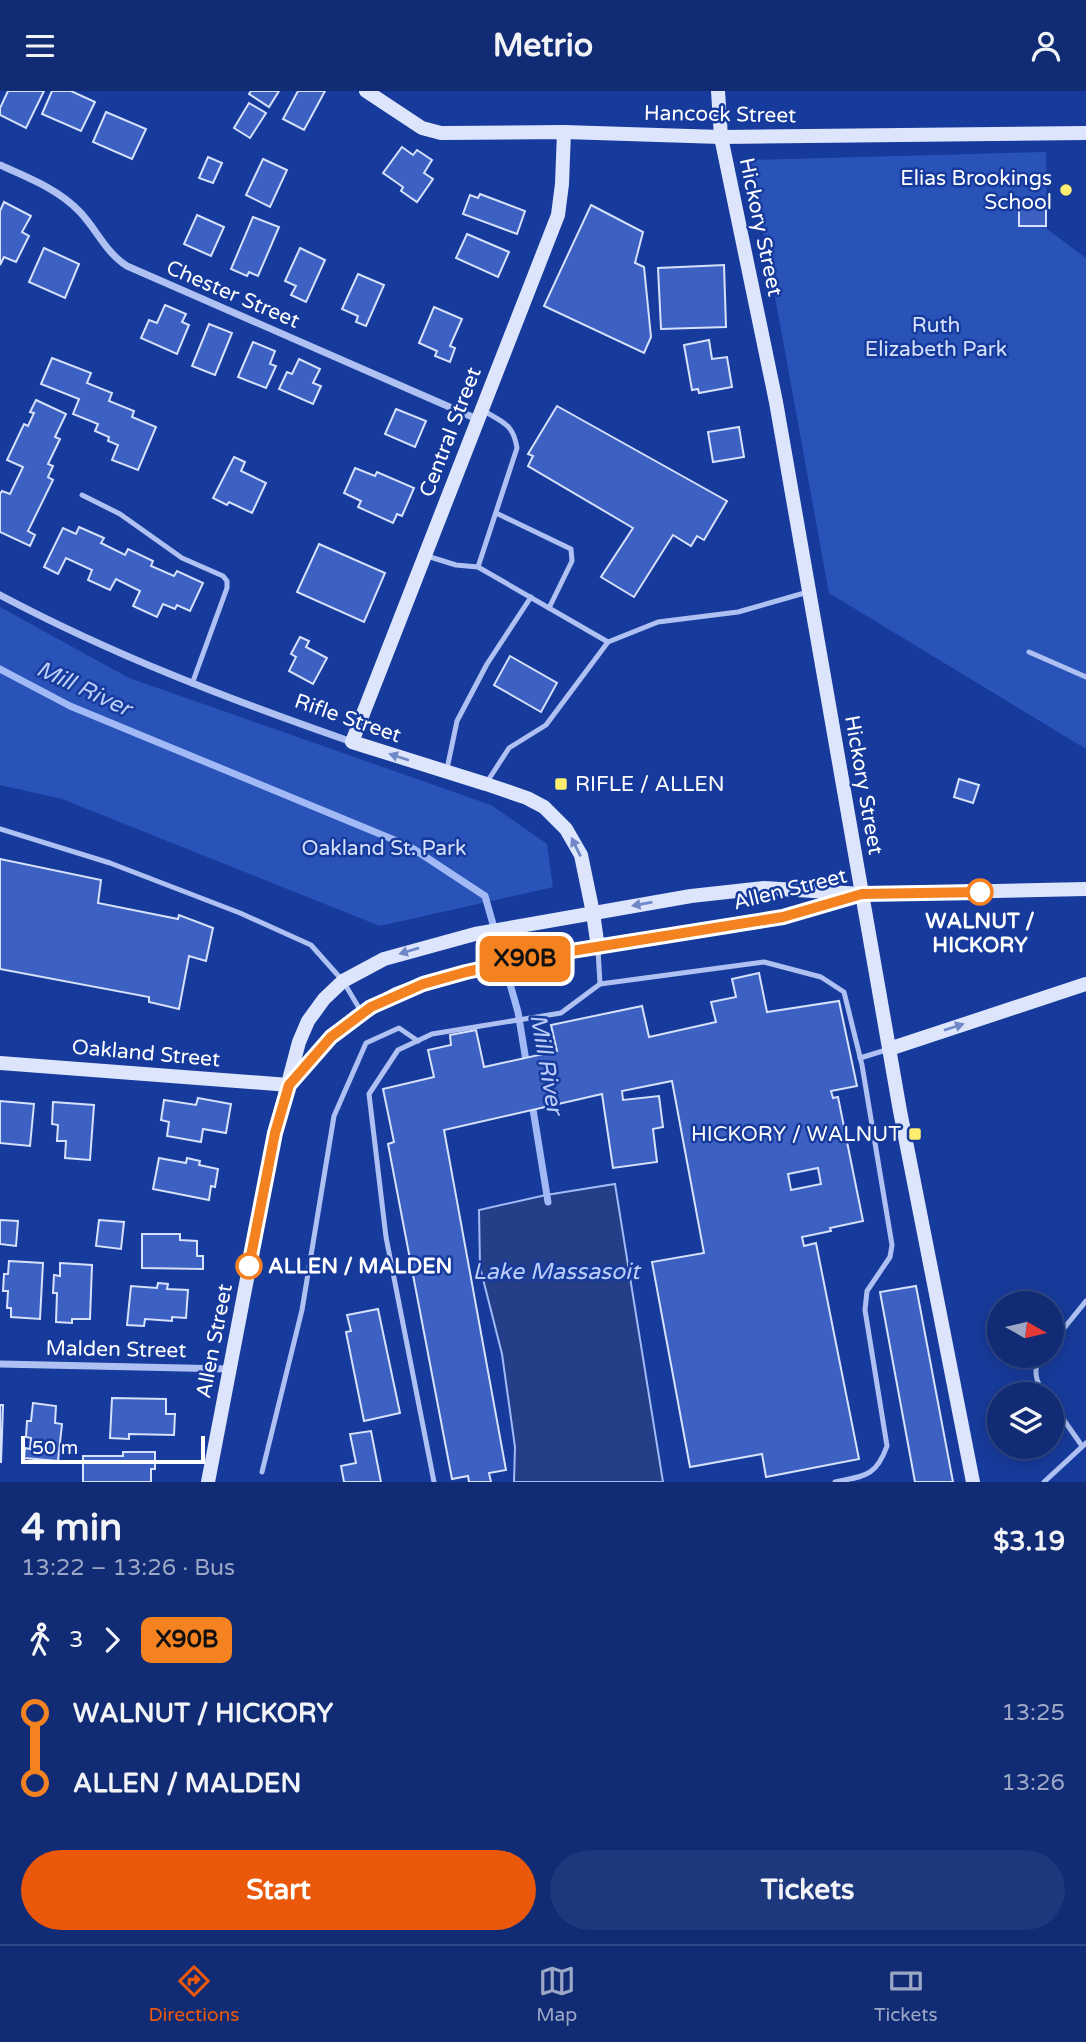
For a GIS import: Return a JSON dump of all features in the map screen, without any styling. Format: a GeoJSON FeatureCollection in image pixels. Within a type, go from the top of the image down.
{"type":"FeatureCollection","features":[{"type":"Feature","properties":{"kind":"main road","name":"Hancock Street"},"geometry":{"type":"LineString","coordinates":[[366,91],[430,131],[721,137],[1086,134]]}},
{"type":"Feature","properties":{"kind":"main road"},"geometry":{"type":"LineString","coordinates":[[718,91],[721,137]]}},
{"type":"Feature","properties":{"kind":"main road","name":"Central Street"},"geometry":{"type":"LineString","coordinates":[[352,742],[558,215],[564,132]]}},
{"type":"Feature","properties":{"kind":"main road","name":"Hickory Street"},"geometry":{"type":"LineString","coordinates":[[721,137],[776,401],[900,1111],[973,1482]]}},
{"type":"Feature","properties":{"kind":"main road","name":"Rifle Street"},"geometry":{"type":"LineString","coordinates":[[352,742],[486,784],[544,807],[566,829],[581,855],[598,948]]}},
{"type":"Feature","properties":{"kind":"main road","name":"Allen Street"},"geometry":{"type":"LineString","coordinates":[[208,1482],[275,1133],[299,1042],[308,1021],[324,999],[343,981],[384,960],[475,934],[539,921],[691,896],[764,888],[862,894]]}},
{"type":"Feature","properties":{"kind":"main road"},"geometry":{"type":"LineString","coordinates":[[862,894],[1086,889]]}},
{"type":"Feature","properties":{"kind":"main road","name":"Allen Street"},"geometry":{"type":"LineString","coordinates":[[289,1085],[331,1037],[362,1013],[396,994],[423,984],[534,957],[783,917],[862,894]]}},
{"type":"Feature","properties":{"kind":"main road"},"geometry":{"type":"LineString","coordinates":[[889,1049],[1086,984]]}},
{"type":"Feature","properties":{"kind":"main road","name":"Oakland Street"},"geometry":{"type":"LineString","coordinates":[[0,1063],[289,1085]]}},
{"type":"Feature","properties":{"kind":"street","name":"Chester Street"},"geometry":{"type":"LineString","coordinates":[[0,165],[64,197],[89,222],[117,260],[127,266],[479,414]]}},
{"type":"Feature","properties":{"kind":"street","name":"Rifle Street"},"geometry":{"type":"LineString","coordinates":[[0,595],[82,636],[192,684],[352,742]]}},
{"type":"Feature","properties":{"kind":"street","name":"Malden Street"},"geometry":{"type":"LineString","coordinates":[[0,1364],[230,1369]]}},
{"type":"Feature","properties":{"kind":"lane"},"geometry":{"type":"LineString","coordinates":[[478,567],[517,448],[510,426],[479,414]]}},
{"type":"Feature","properties":{"kind":"lane"},"geometry":{"type":"LineString","coordinates":[[82,495],[120,514],[182,558],[223,576],[227,581],[228,588],[192,684]]}},
{"type":"Feature","properties":{"kind":"lane"},"geometry":{"type":"LineString","coordinates":[[496,513],[571,549],[572,562],[549,608]]}},
{"type":"Feature","properties":{"kind":"lane"},"geometry":{"type":"LineString","coordinates":[[424,555],[456,565],[478,567],[608,642]]}},
{"type":"Feature","properties":{"kind":"lane"},"geometry":{"type":"LineString","coordinates":[[486,784],[509,748],[546,725],[608,642],[658,622],[738,611],[808,592]]}},
{"type":"Feature","properties":{"kind":"lane"},"geometry":{"type":"LineString","coordinates":[[446,772],[457,721],[487,664],[531,597]]}},
{"type":"Feature","properties":{"kind":"lane"},"geometry":{"type":"LineString","coordinates":[[1029,652],[1086,677]]}},
{"type":"Feature","properties":{"kind":"lane"},"geometry":{"type":"LineString","coordinates":[[0,829],[110,863],[240,913],[311,945],[343,981],[362,1013]]}},
{"type":"Feature","properties":{"kind":"lane"},"geometry":{"type":"LineString","coordinates":[[598,948],[600,984]]}},
{"type":"Feature","properties":{"kind":"lane"},"geometry":{"type":"LineString","coordinates":[[434,1482],[386,1237],[369,1094],[398,1050],[432,1034],[561,1013],[600,984],[764,962],[821,977],[844,992],[860,1058],[892,1245],[890,1257],[867,1291],[864,1310],[887,1446],[881,1463],[868,1476],[835,1482]]}},
{"type":"Feature","properties":{"kind":"lane"},"geometry":{"type":"LineString","coordinates":[[262,1472],[302,1310],[334,1116],[366,1043],[399,1028],[418,1041]]}},
{"type":"Feature","properties":{"kind":"lane"},"geometry":{"type":"LineString","coordinates":[[860,1058],[889,1049]]}},
{"type":"Feature","properties":{"kind":"lane"},"geometry":{"type":"LineString","coordinates":[[1064,1328],[1086,1301]]}},
{"type":"Feature","properties":{"kind":"lane"},"geometry":{"type":"LineString","coordinates":[[1044,1482],[1084,1444],[1064,1418]]}},
{"type":"Feature","properties":{"kind":"green space","name":"Ruth Elizabeth Park"},"geometry":{"type":"Polygon","coordinates":[[[1046,152],[1047,229],[1086,258],[1086,749],[829,593],[750,160],[1046,152]]]}},
{"type":"Feature","properties":{"kind":"green space","name":"Oakland St. Park"},"geometry":{"type":"Polygon","coordinates":[[[0,607],[129,678],[491,805],[547,844],[553,887],[380,926],[62,799],[0,785],[0,607]]]}},
{"type":"Feature","properties":{"kind":"water","name":"Lake Massasoit"},"geometry":{"type":"Polygon","coordinates":[[[615,1184],[663,1482],[514,1482],[515,1447],[502,1354],[480,1267],[479,1210],[546,1195],[615,1184]]]}},
{"type":"Feature","properties":{"kind":"building"},"geometry":{"type":"Polygon","coordinates":[[[8,91],[44,91],[26,128],[0,115],[0,108],[8,91]]]}},
{"type":"Feature","properties":{"kind":"building"},"geometry":{"type":"Polygon","coordinates":[[[52,91],[71,91],[95,102],[81,131],[42,114],[52,91]]]}},
{"type":"Feature","properties":{"kind":"building"},"geometry":{"type":"Polygon","coordinates":[[[251,91],[279,91],[269,107],[249,94],[251,91]]]}},
{"type":"Feature","properties":{"kind":"building"},"geometry":{"type":"Polygon","coordinates":[[[298,91],[325,91],[304,130],[283,119],[298,91]]]}},
{"type":"Feature","properties":{"kind":"building"},"geometry":{"type":"Polygon","coordinates":[[[249,103],[266,113],[250,138],[234,128],[249,103]]]}},
{"type":"Feature","properties":{"kind":"building"},"geometry":{"type":"Polygon","coordinates":[[[106,112],[146,129],[132,159],[93,142],[106,112]]]}},
{"type":"Feature","properties":{"kind":"building"},"geometry":{"type":"Polygon","coordinates":[[[402,147],[413,155],[417,150],[432,160],[424,173],[433,179],[417,202],[401,191],[403,187],[383,173],[402,147]]]}},
{"type":"Feature","properties":{"kind":"building"},"geometry":{"type":"Polygon","coordinates":[[[208,157],[222,163],[213,183],[199,178],[208,157]]]}},
{"type":"Feature","properties":{"kind":"building"},"geometry":{"type":"Polygon","coordinates":[[[263,159],[287,170],[270,207],[246,195],[263,159]]]}},
{"type":"Feature","properties":{"kind":"building"},"geometry":{"type":"Polygon","coordinates":[[[480,194],[525,211],[517,234],[463,214],[470,195],[478,198],[480,194]]]}},
{"type":"Feature","properties":{"kind":"building"},"geometry":{"type":"Polygon","coordinates":[[[4,202],[31,216],[22,232],[29,236],[16,262],[4,257],[0,265],[0,211],[4,202]]]}},
{"type":"Feature","properties":{"kind":"building"},"geometry":{"type":"Polygon","coordinates":[[[591,205],[643,232],[635,263],[644,267],[651,337],[644,353],[544,306],[591,205]]]}},
{"type":"Feature","properties":{"kind":"building"},"geometry":{"type":"Polygon","coordinates":[[[1019,206],[1046,206],[1046,226],[1019,226],[1019,206]]]}},
{"type":"Feature","properties":{"kind":"building"},"geometry":{"type":"Polygon","coordinates":[[[197,215],[224,227],[211,256],[184,244],[197,215]]]}},
{"type":"Feature","properties":{"kind":"building"},"geometry":{"type":"Polygon","coordinates":[[[253,217],[279,227],[258,276],[249,272],[247,276],[231,269],[253,217]]]}},
{"type":"Feature","properties":{"kind":"building"},"geometry":{"type":"Polygon","coordinates":[[[467,234],[509,252],[498,277],[456,258],[467,234]]]}},
{"type":"Feature","properties":{"kind":"building"},"geometry":{"type":"Polygon","coordinates":[[[44,248],[79,264],[65,298],[29,282],[44,248]]]}},
{"type":"Feature","properties":{"kind":"building"},"geometry":{"type":"Polygon","coordinates":[[[300,248],[325,260],[306,302],[291,295],[296,286],[285,281],[300,248]]]}},
{"type":"Feature","properties":{"kind":"building"},"geometry":{"type":"Polygon","coordinates":[[[724,265],[726,327],[661,329],[658,268],[724,265]]]}},
{"type":"Feature","properties":{"kind":"building"},"geometry":{"type":"Polygon","coordinates":[[[358,274],[384,285],[366,326],[356,322],[358,316],[342,309],[358,274]]]}},
{"type":"Feature","properties":{"kind":"building"},"geometry":{"type":"Polygon","coordinates":[[[165,305],[186,314],[182,322],[189,325],[177,354],[141,338],[149,320],[157,323],[165,305]]]}},
{"type":"Feature","properties":{"kind":"building"},"geometry":{"type":"Polygon","coordinates":[[[434,307],[462,319],[450,346],[455,348],[450,362],[435,356],[437,351],[419,343],[434,307]]]}},
{"type":"Feature","properties":{"kind":"building"},"geometry":{"type":"Polygon","coordinates":[[[209,324],[232,333],[215,375],[192,366],[209,324]]]}},
{"type":"Feature","properties":{"kind":"building"},"geometry":{"type":"Polygon","coordinates":[[[709,340],[712,359],[727,357],[732,387],[699,393],[698,389],[692,390],[684,345],[709,340]]]}},
{"type":"Feature","properties":{"kind":"building"},"geometry":{"type":"Polygon","coordinates":[[[253,342],[275,351],[270,364],[276,366],[266,388],[238,377],[253,342]]]}},
{"type":"Feature","properties":{"kind":"building"},"geometry":{"type":"Polygon","coordinates":[[[52,358],[91,373],[87,383],[112,393],[109,401],[134,411],[132,417],[156,427],[138,470],[112,460],[118,445],[108,441],[109,437],[95,431],[98,424],[73,414],[79,399],[41,384],[52,358]]]}},
{"type":"Feature","properties":{"kind":"building"},"geometry":{"type":"Polygon","coordinates":[[[299,359],[320,369],[313,383],[321,386],[313,404],[279,389],[287,372],[292,374],[299,359]]]}},
{"type":"Feature","properties":{"kind":"building"},"geometry":{"type":"Polygon","coordinates":[[[36,400],[66,414],[55,437],[60,439],[48,464],[53,466],[48,477],[53,480],[28,531],[35,535],[30,546],[0,532],[0,494],[2,491],[10,494],[23,467],[7,460],[24,424],[28,426],[34,413],[30,412],[36,400]]]}},
{"type":"Feature","properties":{"kind":"building"},"geometry":{"type":"Polygon","coordinates":[[[557,406],[727,501],[704,540],[697,536],[691,546],[673,535],[634,597],[601,577],[633,528],[528,466],[533,456],[528,454],[557,406]]]}},
{"type":"Feature","properties":{"kind":"building"},"geometry":{"type":"Polygon","coordinates":[[[396,409],[426,421],[415,447],[385,434],[396,409]]]}},
{"type":"Feature","properties":{"kind":"building"},"geometry":{"type":"Polygon","coordinates":[[[739,427],[744,457],[713,462],[708,432],[739,427]]]}},
{"type":"Feature","properties":{"kind":"building"},"geometry":{"type":"Polygon","coordinates":[[[234,457],[245,462],[241,471],[266,483],[252,513],[213,498],[234,457]]]}},
{"type":"Feature","properties":{"kind":"building"},"geometry":{"type":"Polygon","coordinates":[[[355,468],[375,476],[377,472],[414,488],[402,516],[397,514],[393,523],[358,507],[361,501],[344,493],[355,468]]]}},
{"type":"Feature","properties":{"kind":"building"},"geometry":{"type":"Polygon","coordinates":[[[79,527],[104,538],[101,543],[125,555],[128,549],[153,561],[151,566],[174,576],[177,571],[203,583],[190,611],[177,605],[175,609],[163,604],[157,617],[133,606],[140,591],[116,579],[110,590],[88,580],[92,570],[66,558],[58,574],[44,567],[63,528],[76,534],[79,527]]]}},
{"type":"Feature","properties":{"kind":"building"},"geometry":{"type":"Polygon","coordinates":[[[319,544],[385,573],[364,622],[297,592],[319,544]]]}},
{"type":"Feature","properties":{"kind":"building"},"geometry":{"type":"Polygon","coordinates":[[[300,637],[309,641],[306,647],[327,658],[313,684],[289,671],[296,657],[291,654],[300,637]]]}},
{"type":"Feature","properties":{"kind":"building"},"geometry":{"type":"Polygon","coordinates":[[[510,656],[557,683],[541,712],[494,685],[510,656]]]}},
{"type":"Feature","properties":{"kind":"building"},"geometry":{"type":"Polygon","coordinates":[[[959,779],[979,785],[973,803],[954,797],[959,779]]]}},
{"type":"Feature","properties":{"kind":"building"},"geometry":{"type":"Polygon","coordinates":[[[0,859],[101,880],[98,903],[178,919],[179,915],[213,928],[206,961],[189,956],[179,1009],[149,1002],[149,997],[0,969],[0,859]]]}},
{"type":"Feature","properties":{"kind":"building"},"geometry":{"type":"Polygon","coordinates":[[[759,973],[767,1012],[839,1001],[857,1086],[831,1091],[833,1098],[838,1097],[863,1221],[802,1237],[804,1246],[816,1243],[859,1459],[766,1477],[762,1454],[690,1467],[652,1262],[704,1253],[672,1081],[622,1091],[623,1100],[659,1096],[663,1127],[653,1129],[657,1162],[613,1168],[602,1094],[444,1130],[506,1470],[489,1473],[491,1482],[469,1482],[468,1476],[452,1479],[388,1144],[394,1142],[383,1089],[434,1077],[428,1050],[451,1045],[450,1035],[476,1030],[484,1067],[557,1051],[551,1025],[642,1006],[649,1037],[716,1022],[711,1002],[736,997],[732,979],[759,973]],[[818,1168],[788,1174],[791,1190],[821,1184],[818,1168]]]}},
{"type":"Feature","properties":{"kind":"building"},"geometry":{"type":"Polygon","coordinates":[[[198,1098],[231,1104],[226,1133],[203,1129],[201,1142],[167,1136],[169,1122],[161,1120],[164,1100],[196,1105],[198,1098]]]}},
{"type":"Feature","properties":{"kind":"building"},"geometry":{"type":"Polygon","coordinates":[[[0,1101],[34,1104],[30,1146],[0,1143],[0,1101]]]}},
{"type":"Feature","properties":{"kind":"building"},"geometry":{"type":"Polygon","coordinates":[[[53,1102],[94,1105],[90,1160],[65,1158],[66,1141],[57,1141],[58,1125],[52,1124],[53,1102]]]}},
{"type":"Feature","properties":{"kind":"building"},"geometry":{"type":"Polygon","coordinates":[[[159,1158],[186,1163],[187,1158],[200,1161],[199,1165],[218,1169],[215,1187],[211,1186],[209,1200],[153,1189],[159,1158]]]}},
{"type":"Feature","properties":{"kind":"building"},"geometry":{"type":"Polygon","coordinates":[[[0,1220],[18,1221],[16,1246],[0,1244],[0,1220]]]}},
{"type":"Feature","properties":{"kind":"building"},"geometry":{"type":"Polygon","coordinates":[[[99,1220],[124,1222],[121,1249],[96,1246],[99,1220]]]}},
{"type":"Feature","properties":{"kind":"building"},"geometry":{"type":"Polygon","coordinates":[[[142,1234],[180,1234],[180,1240],[197,1241],[197,1256],[203,1256],[203,1269],[142,1268],[142,1234]]]}},
{"type":"Feature","properties":{"kind":"building"},"geometry":{"type":"Polygon","coordinates":[[[9,1261],[43,1263],[40,1319],[11,1317],[11,1308],[7,1308],[8,1291],[3,1291],[4,1274],[8,1274],[9,1261]]]}},
{"type":"Feature","properties":{"kind":"building"},"geometry":{"type":"Polygon","coordinates":[[[60,1263],[92,1265],[90,1319],[72,1319],[72,1323],[56,1322],[57,1293],[53,1293],[54,1275],[60,1276],[60,1263]]]}},
{"type":"Feature","properties":{"kind":"building"},"geometry":{"type":"Polygon","coordinates":[[[158,1283],[168,1284],[167,1289],[188,1290],[186,1318],[172,1317],[172,1321],[145,1319],[144,1326],[127,1325],[131,1286],[157,1288],[158,1283]]]}},
{"type":"Feature","properties":{"kind":"building"},"geometry":{"type":"Polygon","coordinates":[[[916,1286],[953,1482],[915,1482],[880,1292],[916,1286]]]}},
{"type":"Feature","properties":{"kind":"building"},"geometry":{"type":"Polygon","coordinates":[[[378,1309],[400,1413],[364,1421],[346,1332],[351,1331],[347,1315],[378,1309]]]}},
{"type":"Feature","properties":{"kind":"building"},"geometry":{"type":"Polygon","coordinates":[[[112,1398],[166,1399],[166,1414],[175,1414],[174,1435],[129,1434],[129,1439],[110,1438],[112,1398]]]}},
{"type":"Feature","properties":{"kind":"building"},"geometry":{"type":"Polygon","coordinates":[[[33,1403],[56,1406],[55,1423],[62,1424],[58,1461],[24,1458],[25,1448],[30,1449],[31,1438],[26,1437],[27,1421],[31,1421],[33,1403]]]}},
{"type":"Feature","properties":{"kind":"building"},"geometry":{"type":"Polygon","coordinates":[[[0,1405],[3,1405],[1,1462],[0,1462],[0,1405]]]}},
{"type":"Feature","properties":{"kind":"building"},"geometry":{"type":"Polygon","coordinates":[[[371,1431],[381,1482],[344,1482],[341,1466],[356,1463],[350,1434],[371,1431]]]}},
{"type":"Feature","properties":{"kind":"building"},"geometry":{"type":"Polygon","coordinates":[[[123,1452],[155,1452],[155,1469],[151,1469],[151,1482],[83,1482],[83,1456],[123,1456],[123,1452]]]}},
{"type":"Feature","properties":{"kind":"waterway","name":"Mill River"},"geometry":{"type":"LineString","coordinates":[[0,669],[70,706],[409,846],[485,896],[518,1012],[527,1067]]}},
{"type":"Feature","properties":{"kind":"waterway","name":"Mill River"},"geometry":{"type":"LineString","coordinates":[[532,1103],[548,1202]]}},
{"type":"Feature","properties":{"kind":"bus line","name":"X90B"},"geometry":{"type":"LineString","coordinates":[[249,1266],[275,1133],[289,1085],[331,1037],[357,1016],[396,994],[450,975],[534,957],[783,917],[862,894],[980,892]]}},
{"type":"Feature","properties":{"kind":"place","name":"Elias Brookings School"},"geometry":{"type":"Point","coordinates":[1066,190]}},
{"type":"Feature","properties":{"kind":"place","name":"RIFLE / ALLEN"},"geometry":{"type":"Point","coordinates":[561,784]}},
{"type":"Feature","properties":{"kind":"place","name":"WALNUT / HICKORY"},"geometry":{"type":"Point","coordinates":[980,892]}},
{"type":"Feature","properties":{"kind":"place","name":"HICKORY / WALNUT"},"geometry":{"type":"Point","coordinates":[915,1134]}},
{"type":"Feature","properties":{"kind":"place","name":"ALLEN / MALDEN"},"geometry":{"type":"Point","coordinates":[249,1266]}}]}
